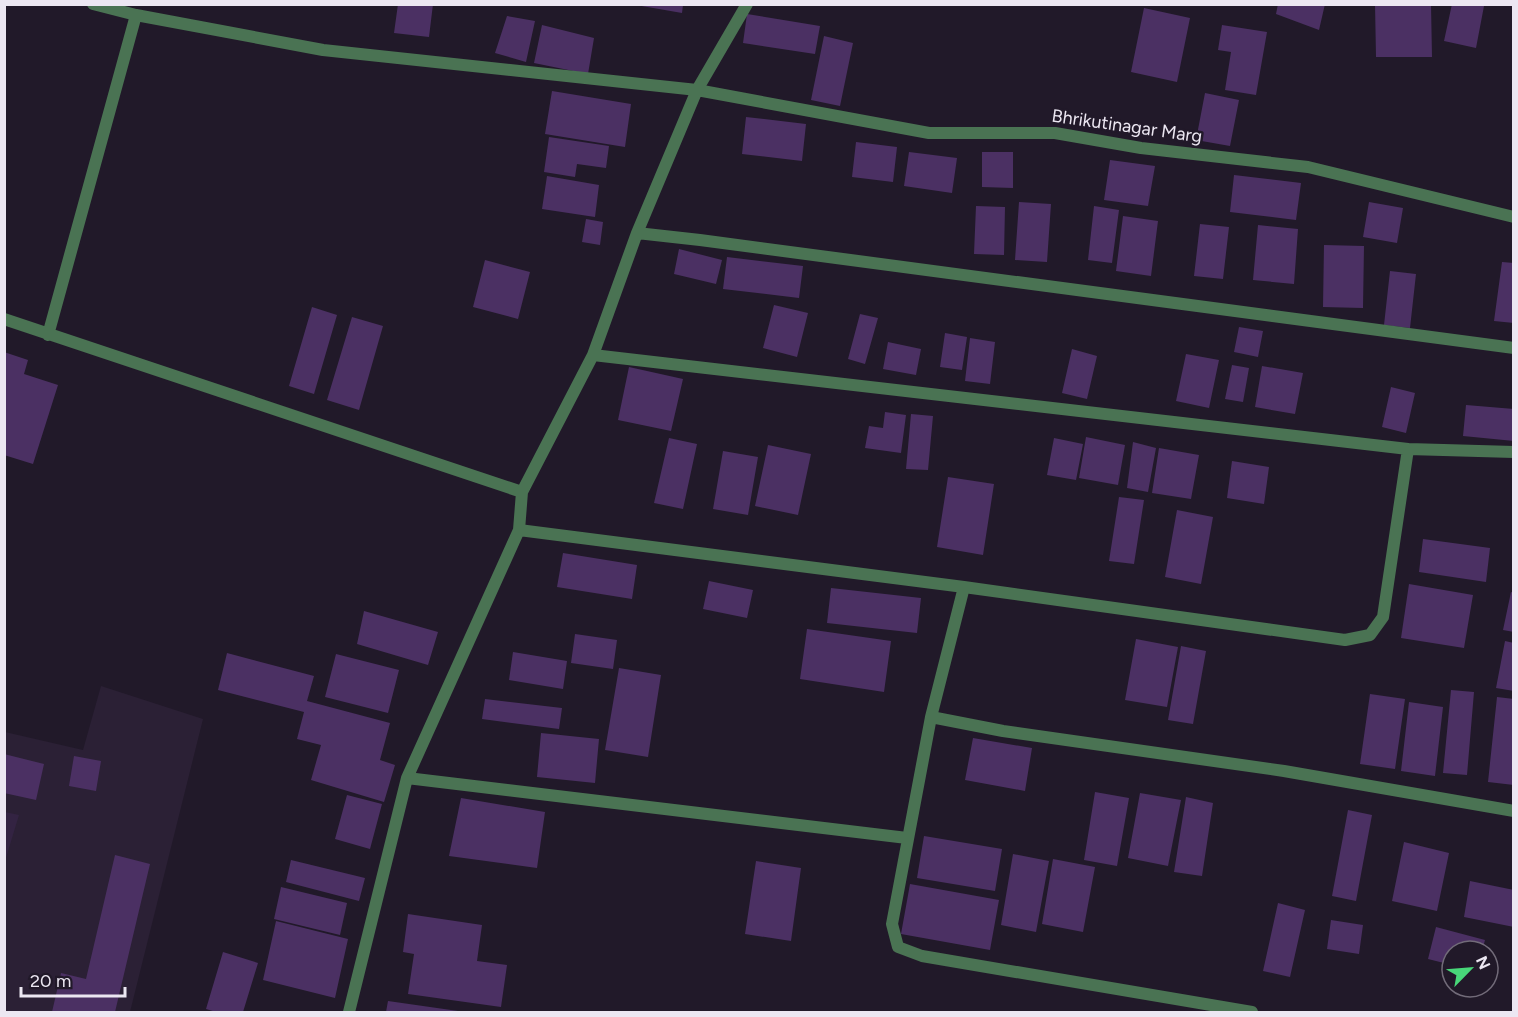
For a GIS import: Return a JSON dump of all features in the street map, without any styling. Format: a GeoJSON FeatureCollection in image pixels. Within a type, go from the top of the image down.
{"type":"FeatureCollection","features":[{"type":"Feature","properties":{"kind":"street","name":"Bhrikutinagar Marg"},"geometry":{"type":"LineString","coordinates":[[93,4],[136,15],[323,50],[697,90],[929,133],[1055,133],[1141,148],[1308,166],[1514,217]]}},
{"type":"Feature","properties":{"kind":"street"},"geometry":{"type":"LineString","coordinates":[[350,1012],[407,778],[519,530],[522,492],[592,355],[637,233],[697,90],[747,4]]}},
{"type":"Feature","properties":{"kind":"street"},"geometry":{"type":"LineString","coordinates":[[48,335],[136,15]]}},
{"type":"Feature","properties":{"kind":"street"},"geometry":{"type":"LineString","coordinates":[[637,233],[712,241],[1514,348]]}},
{"type":"Feature","properties":{"kind":"street"},"geometry":{"type":"LineString","coordinates":[[4,319],[522,492]]}},
{"type":"Feature","properties":{"kind":"street"},"geometry":{"type":"LineString","coordinates":[[592,355],[1408,449],[1514,452]]}},
{"type":"Feature","properties":{"kind":"street"},"geometry":{"type":"LineString","coordinates":[[519,530],[964,587],[1345,640],[1370,635],[1383,617],[1408,449]]}},
{"type":"Feature","properties":{"kind":"street"},"geometry":{"type":"LineString","coordinates":[[964,587],[931,717],[907,838],[892,924],[898,947],[922,956],[1252,1012]]}},
{"type":"Feature","properties":{"kind":"street"},"geometry":{"type":"LineString","coordinates":[[931,717],[1015,733],[1284,771],[1514,811]]}},
{"type":"Feature","properties":{"kind":"street"},"geometry":{"type":"LineString","coordinates":[[407,778],[907,838]]}},
{"type":"Feature","properties":{"kind":"shaded area"},"geometry":{"type":"Polygon","coordinates":[[[101,686],[203,719],[130,1012],[5,1012],[5,732],[83,750],[101,686]]]}},
{"type":"Feature","properties":{"kind":"shaded area"},"geometry":{"type":"Polygon","coordinates":[[[4,812],[19,815],[5,861],[4,812]]]}},
{"type":"Feature","properties":{"kind":"building"},"geometry":{"type":"Polygon","coordinates":[[[398,4],[433,4],[429,37],[394,33],[398,4]]]}},
{"type":"Feature","properties":{"kind":"building"},"geometry":{"type":"Polygon","coordinates":[[[1278,4],[1325,4],[1319,30],[1276,14],[1278,4]]]}},
{"type":"Feature","properties":{"kind":"building"},"geometry":{"type":"Polygon","coordinates":[[[1375,4],[1431,4],[1432,57],[1376,57],[1375,4]]]}},
{"type":"Feature","properties":{"kind":"building"},"geometry":{"type":"Polygon","coordinates":[[[1452,4],[1484,6],[1476,48],[1444,41],[1452,4]]]}},
{"type":"Feature","properties":{"kind":"building"},"geometry":{"type":"Polygon","coordinates":[[[636,5],[683,5],[682,13],[636,5]]]}},
{"type":"Feature","properties":{"kind":"building"},"geometry":{"type":"Polygon","coordinates":[[[1144,8],[1190,18],[1177,82],[1131,72],[1144,8]]]}},
{"type":"Feature","properties":{"kind":"building"},"geometry":{"type":"Polygon","coordinates":[[[747,14],[820,26],[815,54],[743,43],[747,14]]]}},
{"type":"Feature","properties":{"kind":"building"},"geometry":{"type":"Polygon","coordinates":[[[507,16],[535,21],[526,62],[495,53],[507,16]]]}},
{"type":"Feature","properties":{"kind":"building"},"geometry":{"type":"Polygon","coordinates":[[[542,25],[594,38],[588,74],[534,63],[542,25]]]}},
{"type":"Feature","properties":{"kind":"building"},"geometry":{"type":"Polygon","coordinates":[[[1222,25],[1267,32],[1256,95],[1225,90],[1231,52],[1218,50],[1222,25]]]}},
{"type":"Feature","properties":{"kind":"building"},"geometry":{"type":"Polygon","coordinates":[[[824,36],[853,43],[840,106],[811,100],[824,36]]]}},
{"type":"Feature","properties":{"kind":"building"},"geometry":{"type":"Polygon","coordinates":[[[552,91],[631,104],[625,147],[545,134],[552,91]]]}},
{"type":"Feature","properties":{"kind":"building"},"geometry":{"type":"Polygon","coordinates":[[[1205,93],[1239,100],[1230,146],[1196,140],[1205,93]]]}},
{"type":"Feature","properties":{"kind":"building"},"geometry":{"type":"Polygon","coordinates":[[[746,117],[806,124],[802,161],[742,154],[746,117]]]}},
{"type":"Feature","properties":{"kind":"building"},"geometry":{"type":"Polygon","coordinates":[[[549,137],[609,146],[606,168],[577,164],[575,177],[544,172],[549,137]]]}},
{"type":"Feature","properties":{"kind":"building"},"geometry":{"type":"Polygon","coordinates":[[[856,142],[897,147],[893,182],[852,177],[856,142]]]}},
{"type":"Feature","properties":{"kind":"building"},"geometry":{"type":"Polygon","coordinates":[[[909,152],[957,158],[952,193],[904,186],[909,152]]]}},
{"type":"Feature","properties":{"kind":"building"},"geometry":{"type":"Polygon","coordinates":[[[982,152],[1013,152],[1013,188],[982,187],[982,152]]]}},
{"type":"Feature","properties":{"kind":"building"},"geometry":{"type":"Polygon","coordinates":[[[1110,160],[1155,166],[1148,206],[1104,200],[1110,160]]]}},
{"type":"Feature","properties":{"kind":"building"},"geometry":{"type":"Polygon","coordinates":[[[1234,175],[1301,183],[1296,220],[1230,212],[1234,175]]]}},
{"type":"Feature","properties":{"kind":"building"},"geometry":{"type":"Polygon","coordinates":[[[547,176],[599,185],[595,217],[542,209],[547,176]]]}},
{"type":"Feature","properties":{"kind":"building"},"geometry":{"type":"Polygon","coordinates":[[[1019,202],[1051,204],[1047,262],[1015,260],[1019,202]]]}},
{"type":"Feature","properties":{"kind":"building"},"geometry":{"type":"Polygon","coordinates":[[[1369,202],[1403,208],[1397,243],[1363,237],[1369,202]]]}},
{"type":"Feature","properties":{"kind":"building"},"geometry":{"type":"Polygon","coordinates":[[[976,206],[1005,207],[1004,255],[974,254],[976,206]]]}},
{"type":"Feature","properties":{"kind":"building"},"geometry":{"type":"Polygon","coordinates":[[[1094,206],[1119,210],[1112,263],[1088,260],[1094,206]]]}},
{"type":"Feature","properties":{"kind":"building"},"geometry":{"type":"Polygon","coordinates":[[[1123,216],[1158,221],[1151,276],[1116,271],[1123,216]]]}},
{"type":"Feature","properties":{"kind":"building"},"geometry":{"type":"Polygon","coordinates":[[[586,219],[603,222],[600,245],[582,242],[586,219]]]}},
{"type":"Feature","properties":{"kind":"building"},"geometry":{"type":"Polygon","coordinates":[[[1200,224],[1229,227],[1223,279],[1194,276],[1200,224]]]}},
{"type":"Feature","properties":{"kind":"building"},"geometry":{"type":"Polygon","coordinates":[[[1258,225],[1298,229],[1294,284],[1253,280],[1258,225]]]}},
{"type":"Feature","properties":{"kind":"building"},"geometry":{"type":"Polygon","coordinates":[[[1324,245],[1364,246],[1363,308],[1323,307],[1324,245]]]}},
{"type":"Feature","properties":{"kind":"building"},"geometry":{"type":"Polygon","coordinates":[[[679,249],[722,260],[716,284],[674,274],[679,249]]]}},
{"type":"Feature","properties":{"kind":"building"},"geometry":{"type":"Polygon","coordinates":[[[727,257],[803,266],[799,298],[723,289],[727,257]]]}},
{"type":"Feature","properties":{"kind":"building"},"geometry":{"type":"Polygon","coordinates":[[[485,260],[530,272],[518,319],[473,307],[485,260]]]}},
{"type":"Feature","properties":{"kind":"building"},"geometry":{"type":"Polygon","coordinates":[[[1502,262],[1514,263],[1514,323],[1494,321],[1502,262]]]}},
{"type":"Feature","properties":{"kind":"building"},"geometry":{"type":"Polygon","coordinates":[[[1390,271],[1416,274],[1410,328],[1384,325],[1390,271]]]}},
{"type":"Feature","properties":{"kind":"building"},"geometry":{"type":"Polygon","coordinates":[[[774,305],[808,313],[797,357],[763,348],[774,305]]]}},
{"type":"Feature","properties":{"kind":"building"},"geometry":{"type":"Polygon","coordinates":[[[312,307],[337,315],[314,394],[289,386],[312,307]]]}},
{"type":"Feature","properties":{"kind":"building"},"geometry":{"type":"Polygon","coordinates":[[[860,314],[878,318],[865,364],[848,359],[860,314]]]}},
{"type":"Feature","properties":{"kind":"building"},"geometry":{"type":"Polygon","coordinates":[[[352,317],[383,326],[359,410],[327,400],[352,317]]]}},
{"type":"Feature","properties":{"kind":"building"},"geometry":{"type":"Polygon","coordinates":[[[1239,327],[1263,331],[1258,357],[1234,352],[1239,327]]]}},
{"type":"Feature","properties":{"kind":"building"},"geometry":{"type":"Polygon","coordinates":[[[945,333],[967,337],[962,370],[940,367],[945,333]]]}},
{"type":"Feature","properties":{"kind":"building"},"geometry":{"type":"Polygon","coordinates":[[[970,338],[995,342],[990,384],[965,381],[970,338]]]}},
{"type":"Feature","properties":{"kind":"building"},"geometry":{"type":"Polygon","coordinates":[[[888,342],[921,349],[916,375],[883,369],[888,342]]]}},
{"type":"Feature","properties":{"kind":"building"},"geometry":{"type":"Polygon","coordinates":[[[1072,349],[1097,356],[1087,399],[1062,393],[1072,349]]]}},
{"type":"Feature","properties":{"kind":"building"},"geometry":{"type":"Polygon","coordinates":[[[4,352],[28,360],[24,374],[58,385],[33,464],[4,455],[4,352]]]}},
{"type":"Feature","properties":{"kind":"building"},"geometry":{"type":"Polygon","coordinates":[[[1186,354],[1219,360],[1209,408],[1176,401],[1186,354]]]}},
{"type":"Feature","properties":{"kind":"building"},"geometry":{"type":"Polygon","coordinates":[[[1232,365],[1249,368],[1243,402],[1225,399],[1232,365]]]}},
{"type":"Feature","properties":{"kind":"building"},"geometry":{"type":"Polygon","coordinates":[[[1262,366],[1303,373],[1295,414],[1255,407],[1262,366]]]}},
{"type":"Feature","properties":{"kind":"building"},"geometry":{"type":"Polygon","coordinates":[[[629,367],[683,379],[671,431],[618,420],[629,367]]]}},
{"type":"Feature","properties":{"kind":"building"},"geometry":{"type":"Polygon","coordinates":[[[1391,387],[1415,393],[1406,433],[1382,427],[1391,387]]]}},
{"type":"Feature","properties":{"kind":"building"},"geometry":{"type":"Polygon","coordinates":[[[1466,405],[1514,409],[1514,441],[1463,436],[1466,405]]]}},
{"type":"Feature","properties":{"kind":"building"},"geometry":{"type":"Polygon","coordinates":[[[885,412],[906,415],[901,453],[865,448],[869,426],[883,428],[885,412]]]}},
{"type":"Feature","properties":{"kind":"building"},"geometry":{"type":"Polygon","coordinates":[[[911,414],[933,416],[928,470],[906,469],[911,414]]]}},
{"type":"Feature","properties":{"kind":"building"},"geometry":{"type":"Polygon","coordinates":[[[1086,437],[1125,445],[1118,485],[1079,478],[1086,437]]]}},
{"type":"Feature","properties":{"kind":"building"},"geometry":{"type":"Polygon","coordinates":[[[669,438],[697,444],[683,509],[654,503],[669,438]]]}},
{"type":"Feature","properties":{"kind":"building"},"geometry":{"type":"Polygon","coordinates":[[[1054,438],[1083,444],[1076,480],[1047,475],[1054,438]]]}},
{"type":"Feature","properties":{"kind":"building"},"geometry":{"type":"Polygon","coordinates":[[[1133,442],[1156,448],[1148,492],[1127,488],[1133,442]]]}},
{"type":"Feature","properties":{"kind":"building"},"geometry":{"type":"Polygon","coordinates":[[[768,445],[811,454],[798,515],[755,506],[768,445]]]}},
{"type":"Feature","properties":{"kind":"building"},"geometry":{"type":"Polygon","coordinates":[[[1159,448],[1199,455],[1191,499],[1152,493],[1159,448]]]}},
{"type":"Feature","properties":{"kind":"building"},"geometry":{"type":"Polygon","coordinates":[[[723,451],[758,457],[748,515],[713,509],[723,451]]]}},
{"type":"Feature","properties":{"kind":"building"},"geometry":{"type":"Polygon","coordinates":[[[1232,461],[1269,467],[1264,504],[1227,498],[1232,461]]]}},
{"type":"Feature","properties":{"kind":"building"},"geometry":{"type":"Polygon","coordinates":[[[948,477],[994,484],[983,555],[937,547],[948,477]]]}},
{"type":"Feature","properties":{"kind":"building"},"geometry":{"type":"Polygon","coordinates":[[[1119,497],[1144,500],[1134,564],[1109,561],[1119,497]]]}},
{"type":"Feature","properties":{"kind":"building"},"geometry":{"type":"Polygon","coordinates":[[[1177,510],[1213,517],[1201,584],[1165,577],[1177,510]]]}},
{"type":"Feature","properties":{"kind":"building"},"geometry":{"type":"Polygon","coordinates":[[[1423,539],[1490,548],[1486,582],[1419,572],[1423,539]]]}},
{"type":"Feature","properties":{"kind":"building"},"geometry":{"type":"Polygon","coordinates":[[[563,553],[637,565],[632,599],[557,587],[563,553]]]}},
{"type":"Feature","properties":{"kind":"building"},"geometry":{"type":"Polygon","coordinates":[[[709,581],[753,590],[747,618],[703,609],[709,581]]]}},
{"type":"Feature","properties":{"kind":"building"},"geometry":{"type":"Polygon","coordinates":[[[1409,584],[1473,595],[1464,648],[1401,638],[1409,584]]]}},
{"type":"Feature","properties":{"kind":"building"},"geometry":{"type":"Polygon","coordinates":[[[831,588],[921,598],[917,633],[827,623],[831,588]]]}},
{"type":"Feature","properties":{"kind":"building"},"geometry":{"type":"Polygon","coordinates":[[[1511,592],[1514,593],[1514,632],[1503,630],[1511,592]]]}},
{"type":"Feature","properties":{"kind":"building"},"geometry":{"type":"Polygon","coordinates":[[[364,611],[438,632],[428,665],[357,644],[364,611]]]}},
{"type":"Feature","properties":{"kind":"building"},"geometry":{"type":"Polygon","coordinates":[[[807,629],[891,641],[884,692],[800,679],[807,629]]]}},
{"type":"Feature","properties":{"kind":"building"},"geometry":{"type":"Polygon","coordinates":[[[575,634],[617,640],[613,669],[571,663],[575,634]]]}},
{"type":"Feature","properties":{"kind":"building"},"geometry":{"type":"Polygon","coordinates":[[[1136,639],[1178,647],[1167,707],[1125,700],[1136,639]]]}},
{"type":"Feature","properties":{"kind":"building"},"geometry":{"type":"Polygon","coordinates":[[[1505,641],[1514,643],[1514,691],[1496,688],[1505,641]]]}},
{"type":"Feature","properties":{"kind":"building"},"geometry":{"type":"Polygon","coordinates":[[[1181,646],[1206,651],[1193,724],[1168,720],[1181,646]]]}},
{"type":"Feature","properties":{"kind":"building"},"geometry":{"type":"Polygon","coordinates":[[[513,652],[567,661],[563,689],[509,680],[513,652]]]}},
{"type":"Feature","properties":{"kind":"building"},"geometry":{"type":"Polygon","coordinates":[[[227,653],[314,676],[307,701],[390,723],[380,760],[395,765],[384,802],[311,780],[321,745],[297,739],[304,712],[218,690],[227,653]]]}},
{"type":"Feature","properties":{"kind":"building"},"geometry":{"type":"Polygon","coordinates":[[[336,654],[399,670],[388,713],[325,697],[336,654]]]}},
{"type":"Feature","properties":{"kind":"building"},"geometry":{"type":"Polygon","coordinates":[[[619,668],[661,675],[648,757],[605,750],[619,668]]]}},
{"type":"Feature","properties":{"kind":"building"},"geometry":{"type":"Polygon","coordinates":[[[1451,690],[1474,692],[1467,775],[1443,773],[1451,690]]]}},
{"type":"Feature","properties":{"kind":"building"},"geometry":{"type":"Polygon","coordinates":[[[1370,694],[1405,699],[1395,769],[1360,764],[1370,694]]]}},
{"type":"Feature","properties":{"kind":"building"},"geometry":{"type":"Polygon","coordinates":[[[1497,697],[1514,699],[1514,785],[1488,782],[1497,697]]]}},
{"type":"Feature","properties":{"kind":"building"},"geometry":{"type":"Polygon","coordinates":[[[485,699],[562,708],[559,729],[482,719],[485,699]]]}},
{"type":"Feature","properties":{"kind":"building"},"geometry":{"type":"Polygon","coordinates":[[[1409,702],[1443,707],[1435,776],[1401,771],[1409,702]]]}},
{"type":"Feature","properties":{"kind":"building"},"geometry":{"type":"Polygon","coordinates":[[[541,733],[599,739],[595,783],[537,777],[541,733]]]}},
{"type":"Feature","properties":{"kind":"building"},"geometry":{"type":"Polygon","coordinates":[[[973,738],[1032,748],[1025,791],[965,780],[973,738]]]}},
{"type":"Feature","properties":{"kind":"building"},"geometry":{"type":"Polygon","coordinates":[[[4,754],[44,764],[36,800],[4,793],[4,754]]]}},
{"type":"Feature","properties":{"kind":"building"},"geometry":{"type":"Polygon","coordinates":[[[74,756],[101,761],[96,791],[69,786],[74,756]]]}},
{"type":"Feature","properties":{"kind":"building"},"geometry":{"type":"Polygon","coordinates":[[[1095,792],[1129,798],[1117,866],[1084,860],[1095,792]]]}},
{"type":"Feature","properties":{"kind":"building"},"geometry":{"type":"Polygon","coordinates":[[[1140,793],[1181,800],[1168,866],[1128,858],[1140,793]]]}},
{"type":"Feature","properties":{"kind":"building"},"geometry":{"type":"Polygon","coordinates":[[[347,795],[382,804],[370,849],[335,839],[347,795]]]}},
{"type":"Feature","properties":{"kind":"building"},"geometry":{"type":"Polygon","coordinates":[[[1186,797],[1213,803],[1202,876],[1174,872],[1186,797]]]}},
{"type":"Feature","properties":{"kind":"building"},"geometry":{"type":"Polygon","coordinates":[[[461,798],[545,812],[537,868],[449,856],[461,798]]]}},
{"type":"Feature","properties":{"kind":"building"},"geometry":{"type":"Polygon","coordinates":[[[1348,810],[1372,815],[1356,901],[1332,896],[1348,810]]]}},
{"type":"Feature","properties":{"kind":"building"},"geometry":{"type":"Polygon","coordinates":[[[924,836],[1002,849],[995,891],[917,878],[924,836]]]}},
{"type":"Feature","properties":{"kind":"building"},"geometry":{"type":"Polygon","coordinates":[[[1404,842],[1449,853],[1437,911],[1392,901],[1404,842]]]}},
{"type":"Feature","properties":{"kind":"building"},"geometry":{"type":"Polygon","coordinates":[[[1013,854],[1049,861],[1036,932],[1001,925],[1013,854]]]}},
{"type":"Feature","properties":{"kind":"building"},"geometry":{"type":"Polygon","coordinates":[[[115,855],[150,864],[115,1012],[52,1012],[61,973],[86,979],[115,855]]]}},
{"type":"Feature","properties":{"kind":"building"},"geometry":{"type":"Polygon","coordinates":[[[1053,859],[1095,867],[1083,932],[1042,924],[1053,859]]]}},
{"type":"Feature","properties":{"kind":"building"},"geometry":{"type":"Polygon","coordinates":[[[291,860],[365,878],[359,901],[286,882],[291,860]]]}},
{"type":"Feature","properties":{"kind":"building"},"geometry":{"type":"Polygon","coordinates":[[[756,861],[801,868],[791,941],[745,934],[756,861]]]}},
{"type":"Feature","properties":{"kind":"building"},"geometry":{"type":"Polygon","coordinates":[[[1470,881],[1514,890],[1514,927],[1464,917],[1470,881]]]}},
{"type":"Feature","properties":{"kind":"building"},"geometry":{"type":"Polygon","coordinates":[[[910,884],[999,900],[990,950],[901,934],[910,884]]]}},
{"type":"Feature","properties":{"kind":"building"},"geometry":{"type":"Polygon","coordinates":[[[281,887],[347,903],[340,935],[274,919],[281,887]]]}},
{"type":"Feature","properties":{"kind":"building"},"geometry":{"type":"Polygon","coordinates":[[[1278,903],[1305,910],[1290,977],[1263,971],[1278,903]]]}},
{"type":"Feature","properties":{"kind":"building"},"geometry":{"type":"Polygon","coordinates":[[[408,914],[482,925],[477,961],[507,965],[501,1007],[408,994],[414,954],[403,952],[408,914]]]}},
{"type":"Feature","properties":{"kind":"building"},"geometry":{"type":"Polygon","coordinates":[[[1331,920],[1363,925],[1359,954],[1327,949],[1331,920]]]}},
{"type":"Feature","properties":{"kind":"building"},"geometry":{"type":"Polygon","coordinates":[[[276,921],[348,939],[335,998],[263,980],[276,921]]]}},
{"type":"Feature","properties":{"kind":"building"},"geometry":{"type":"Polygon","coordinates":[[[1436,927],[1481,939],[1440,939],[1440,962],[1428,959],[1436,927]]]}},
{"type":"Feature","properties":{"kind":"building"},"geometry":{"type":"Polygon","coordinates":[[[223,952],[258,963],[243,1012],[216,1012],[206,1009],[223,952]]]}},
{"type":"Feature","properties":{"kind":"building"},"geometry":{"type":"Polygon","coordinates":[[[388,1001],[458,1011],[386,1012],[388,1001]]]}}]}
